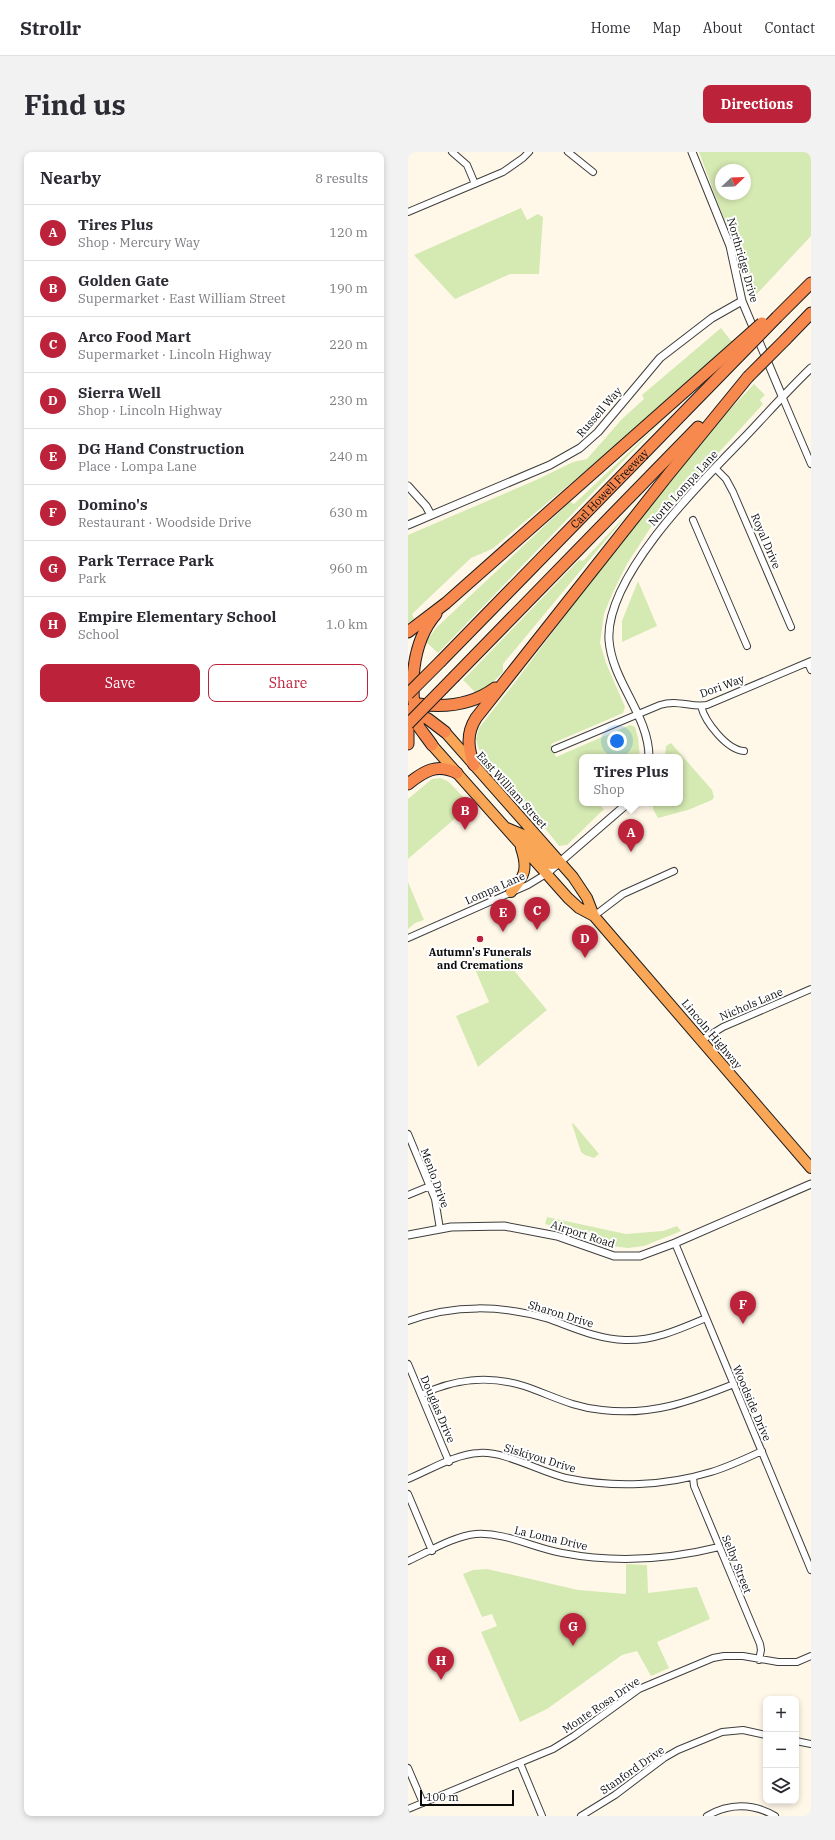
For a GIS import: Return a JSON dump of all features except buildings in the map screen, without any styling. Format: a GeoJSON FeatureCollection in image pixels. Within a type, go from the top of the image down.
{"type":"FeatureCollection","features":[{"type":"Feature","properties":{"kind":"highway"},"geometry":{"type":"LineString","coordinates":[[408,632],[446,602],[737,351],[811,283]]}},
{"type":"Feature","properties":{"kind":"highway","name":"Carl Howell Freeway"},"geometry":{"type":"LineString","coordinates":[[408,724],[811,313]]}},
{"type":"Feature","properties":{"kind":"highway","name":"Carl Howell Freeway"},"geometry":{"type":"LineString","coordinates":[[410,706],[441,661],[737,351]]}},
{"type":"Feature","properties":{"kind":"highway"},"geometry":{"type":"LineString","coordinates":[[474,765],[468,743],[470,728],[511,672],[672,469],[748,377]]}},
{"type":"Feature","properties":{"kind":"highway"},"geometry":{"type":"LineString","coordinates":[[408,744],[411,676],[417,648],[428,625],[446,602]]}},
{"type":"Feature","properties":{"kind":"highway"},"geometry":{"type":"LineString","coordinates":[[410,706],[444,706],[468,702],[492,691],[511,672]]}},
{"type":"Feature","properties":{"kind":"highway"},"geometry":{"type":"LineString","coordinates":[[410,706],[445,732]]}},
{"type":"Feature","properties":{"kind":"highway"},"geometry":{"type":"LineString","coordinates":[[410,706],[420,728],[432,744],[546,874]]}},
{"type":"Feature","properties":{"kind":"highway","name":"East William Street"},"geometry":{"type":"LineString","coordinates":[[445,732],[560,863]]}},
{"type":"Feature","properties":{"kind":"highway"},"geometry":{"type":"LineString","coordinates":[[408,784],[424,772],[433,768],[444,768],[457,773]]}},
{"type":"Feature","properties":{"kind":"highway"},"geometry":{"type":"LineString","coordinates":[[505,827],[526,836],[551,864],[560,863]]}},
{"type":"Feature","properties":{"kind":"highway"},"geometry":{"type":"LineString","coordinates":[[511,892],[521,879],[525,870],[525,862],[520,844]]}},
{"type":"Feature","properties":{"kind":"highway","name":"Lincoln Highway"},"geometry":{"type":"LineString","coordinates":[[560,863],[583,892],[594,916],[811,1168]]}},
{"type":"Feature","properties":{"kind":"highway","name":"Lincoln Highway"},"geometry":{"type":"LineString","coordinates":[[546,874],[577,906],[594,916]]}},
{"type":"Feature","properties":{"kind":"street"},"geometry":{"type":"LineString","coordinates":[[452,152],[467,166],[474,184]]}},
{"type":"Feature","properties":{"kind":"street"},"geometry":{"type":"LineString","coordinates":[[408,212],[512,167],[529,152]]}},
{"type":"Feature","properties":{"kind":"street"},"geometry":{"type":"LineString","coordinates":[[568,152],[593,172]]}},
{"type":"Feature","properties":{"kind":"street","name":"Northridge Drive"},"geometry":{"type":"LineString","coordinates":[[692,152],[730,246],[742,301],[782,396]]}},
{"type":"Feature","properties":{"kind":"street","name":"Russell Way"},"geometry":{"type":"LineString","coordinates":[[408,525],[550,465],[580,448],[598,432],[660,358],[712,318],[742,301]]}},
{"type":"Feature","properties":{"kind":"street","name":"North Lompa Lane"},"geometry":{"type":"LineString","coordinates":[[649,754],[646,738],[610,648],[609,629],[613,612],[631,575],[653,540],[671,516],[782,396],[811,368]]}},
{"type":"Feature","properties":{"kind":"street"},"geometry":{"type":"LineString","coordinates":[[782,396],[811,464]]}},
{"type":"Feature","properties":{"kind":"street","name":"Royal Drive"},"geometry":{"type":"LineString","coordinates":[[715,468],[726,479],[735,496],[791,627]]}},
{"type":"Feature","properties":{"kind":"street"},"geometry":{"type":"LineString","coordinates":[[408,486],[426,506],[431,515]]}},
{"type":"Feature","properties":{"kind":"street"},"geometry":{"type":"LineString","coordinates":[[693,520],[747,646]]}},
{"type":"Feature","properties":{"kind":"street"},"geometry":{"type":"LineString","coordinates":[[809,662],[811,670]]}},
{"type":"Feature","properties":{"kind":"street","name":"Dori Way"},"geometry":{"type":"LineString","coordinates":[[555,749],[660,705],[672,702],[701,706],[715,702],[809,662]]}},
{"type":"Feature","properties":{"kind":"street"},"geometry":{"type":"LineString","coordinates":[[701,706],[709,722],[728,744],[734,749],[744,750]]}},
{"type":"Feature","properties":{"kind":"street"},"geometry":{"type":"LineString","coordinates":[[546,874],[625,806]]}},
{"type":"Feature","properties":{"kind":"street"},"geometry":{"type":"LineString","coordinates":[[594,916],[623,894],[674,871]]}},
{"type":"Feature","properties":{"kind":"street","name":"Lompa Lane"},"geometry":{"type":"LineString","coordinates":[[408,938],[533,882],[546,874]]}},
{"type":"Feature","properties":{"kind":"street","name":"Nichols Lane"},"geometry":{"type":"LineString","coordinates":[[702,1040],[727,1025],[811,989]]}},
{"type":"Feature","properties":{"kind":"street","name":"Menlo Drive"},"geometry":{"type":"LineString","coordinates":[[408,1135],[437,1206],[440,1229]]}},
{"type":"Feature","properties":{"kind":"street","name":"Airport Road"},"geometry":{"type":"LineString","coordinates":[[408,1235],[440,1229],[484,1225],[516,1228],[557,1236],[607,1254],[619,1256],[640,1256],[675,1243],[811,1184]]}},
{"type":"Feature","properties":{"kind":"street"},"geometry":{"type":"LineString","coordinates":[[408,1195],[430,1186]]}},
{"type":"Feature","properties":{"kind":"street","name":"Woodside Drive"},"geometry":{"type":"LineString","coordinates":[[675,1243],[811,1570]]}},
{"type":"Feature","properties":{"kind":"street","name":"Sharon Drive"},"geometry":{"type":"LineString","coordinates":[[408,1321],[451,1311],[492,1308],[534,1315],[601,1337],[634,1340],[665,1334],[706,1318]]}},
{"type":"Feature","properties":{"kind":"street","name":"Douglas Drive"},"geometry":{"type":"LineString","coordinates":[[408,1364],[449,1462]]}},
{"type":"Feature","properties":{"kind":"street"},"geometry":{"type":"LineString","coordinates":[[421,1395],[433,1389],[461,1381],[488,1380],[524,1386],[564,1402],[587,1408],[635,1412],[676,1406],[734,1384]]}},
{"type":"Feature","properties":{"kind":"street","name":"Siskiyou Drive"},"geometry":{"type":"LineString","coordinates":[[408,1479],[467,1455],[489,1453],[567,1478],[592,1482],[624,1484],[655,1483],[693,1477],[712,1472],[762,1452]]}},
{"type":"Feature","properties":{"kind":"street","name":"Selby Street"},"geometry":{"type":"LineString","coordinates":[[693,1477],[694,1486],[760,1644],[761,1650],[759,1660]]}},
{"type":"Feature","properties":{"kind":"street"},"geometry":{"type":"LineString","coordinates":[[408,1494],[432,1551]]}},
{"type":"Feature","properties":{"kind":"street","name":"La Loma Drive"},"geometry":{"type":"LineString","coordinates":[[408,1561],[466,1536],[485,1534],[496,1535],[562,1553],[600,1558],[629,1559],[676,1556],[719,1547]]}},
{"type":"Feature","properties":{"kind":"street","name":"Monte Rosa Drive"},"geometry":{"type":"LineString","coordinates":[[408,1810],[553,1749],[574,1736],[639,1689],[713,1658],[724,1656],[743,1656],[759,1660],[797,1662],[811,1656]]}},
{"type":"Feature","properties":{"kind":"street","name":"Stanford Drive"},"geometry":{"type":"LineString","coordinates":[[581,1816],[614,1795],[664,1758],[678,1750],[722,1732],[743,1730],[763,1734]]}},
{"type":"Feature","properties":{"kind":"street"},"geometry":{"type":"LineString","coordinates":[[799,1742],[811,1744]]}},
{"type":"Feature","properties":{"kind":"street"},"geometry":{"type":"LineString","coordinates":[[520,1763],[542,1816]]}},
{"type":"Feature","properties":{"kind":"street"},"geometry":{"type":"LineString","coordinates":[[408,1768],[423,1803]]}},
{"type":"Feature","properties":{"kind":"street"},"geometry":{"type":"LineString","coordinates":[[707,1816],[722,1808],[740,1806],[757,1808],[775,1816]]}},
{"type":"Feature","properties":{"kind":"green space"},"geometry":{"type":"Polygon","coordinates":[[[699,152],[811,152],[811,236],[753,298],[717,200],[751,200],[751,164],[715,164],[715,195],[699,152]]]}},
{"type":"Feature","properties":{"kind":"green space"},"geometry":{"type":"Polygon","coordinates":[[[521,208],[527,220],[538,214],[543,217],[539,274],[510,274],[455,299],[414,255],[521,208]]]}},
{"type":"Feature","properties":{"kind":"green space"},"geometry":{"type":"Polygon","coordinates":[[[721,328],[732,342],[602,457],[492,549],[471,558],[412,614],[414,619],[408,623],[408,535],[536,480],[573,462],[587,459],[622,419],[644,399],[642,395],[721,328]]]}},
{"type":"Feature","properties":{"kind":"green space"},"geometry":{"type":"Polygon","coordinates":[[[754,384],[765,395],[760,400],[763,404],[651,527],[627,564],[613,592],[604,614],[600,643],[606,663],[625,707],[623,713],[551,744],[556,757],[630,725],[635,727],[640,754],[579,754],[579,806],[600,806],[604,809],[567,845],[559,846],[520,796],[479,750],[476,739],[479,728],[604,564],[705,436],[754,384]]]}},
{"type":"Feature","properties":{"kind":"green space"},"geometry":{"type":"Polygon","coordinates":[[[658,425],[438,653],[426,642],[436,628],[570,502],[574,504],[658,425]]]}},
{"type":"Feature","properties":{"kind":"green space"},"geometry":{"type":"Polygon","coordinates":[[[630,511],[503,664],[503,672],[491,684],[476,693],[463,680],[579,560],[583,561],[630,511]]]}},
{"type":"Feature","properties":{"kind":"green space"},"geometry":{"type":"Polygon","coordinates":[[[638,581],[657,626],[622,642],[622,621],[638,581]]]}},
{"type":"Feature","properties":{"kind":"green space"},"geometry":{"type":"Polygon","coordinates":[[[671,743],[681,754],[665,754],[666,746],[671,743]]]}},
{"type":"Feature","properties":{"kind":"green space"},"geometry":{"type":"Polygon","coordinates":[[[683,757],[712,790],[714,797],[712,800],[688,810],[658,818],[653,806],[683,806],[683,757]]]}},
{"type":"Feature","properties":{"kind":"green space"},"geometry":{"type":"Polygon","coordinates":[[[441,778],[449,782],[475,810],[464,820],[459,815],[408,859],[408,799],[432,779],[441,778]]]}},
{"type":"Feature","properties":{"kind":"green space"},"geometry":{"type":"Polygon","coordinates":[[[408,882],[424,920],[415,923],[408,929],[408,882]]]}},
{"type":"Feature","properties":{"kind":"green space"},"geometry":{"type":"Polygon","coordinates":[[[508,956],[516,973],[547,1010],[478,1067],[456,1016],[489,1002],[475,969],[508,956]]]}},
{"type":"Feature","properties":{"kind":"green space"},"geometry":{"type":"Polygon","coordinates":[[[573,1123],[599,1154],[594,1158],[581,1152],[572,1124],[573,1123]]]}},
{"type":"Feature","properties":{"kind":"green space"},"geometry":{"type":"Polygon","coordinates":[[[547,1217],[626,1234],[663,1231],[677,1226],[681,1231],[644,1246],[628,1248],[611,1246],[585,1235],[545,1224],[547,1217]]]}},
{"type":"Feature","properties":{"kind":"green space"},"geometry":{"type":"Polygon","coordinates":[[[626,1564],[647,1565],[648,1593],[697,1587],[710,1619],[657,1642],[669,1668],[651,1676],[637,1651],[622,1655],[547,1709],[520,1722],[481,1632],[497,1626],[492,1614],[482,1617],[463,1574],[473,1570],[487,1569],[578,1590],[626,1594],[626,1564]]]}},
{"type":"Feature","properties":{"kind":"place","name":"Golden Gate"},"geometry":{"type":"Point","coordinates":[465,830]}},
{"type":"Feature","properties":{"kind":"place","name":"Tires Plus"},"geometry":{"type":"Point","coordinates":[631,852]}},
{"type":"Feature","properties":{"kind":"place","name":"Arco Food Mart"},"geometry":{"type":"Point","coordinates":[537,930]}},
{"type":"Feature","properties":{"kind":"place","name":"DG Hand Construction"},"geometry":{"type":"Point","coordinates":[503,932]}},
{"type":"Feature","properties":{"kind":"place","name":"Autumn's Funerals and Cremations"},"geometry":{"type":"Point","coordinates":[480,939]}},
{"type":"Feature","properties":{"kind":"place","name":"Sierra Well"},"geometry":{"type":"Point","coordinates":[585,958]}},
{"type":"Feature","properties":{"kind":"place","name":"Domino's"},"geometry":{"type":"Point","coordinates":[743,1324]}},
{"type":"Feature","properties":{"kind":"place","name":"Park Terrace Park"},"geometry":{"type":"Point","coordinates":[573,1646]}},
{"type":"Feature","properties":{"kind":"place","name":"Empire Elementary School"},"geometry":{"type":"Point","coordinates":[441,1680]}}]}
